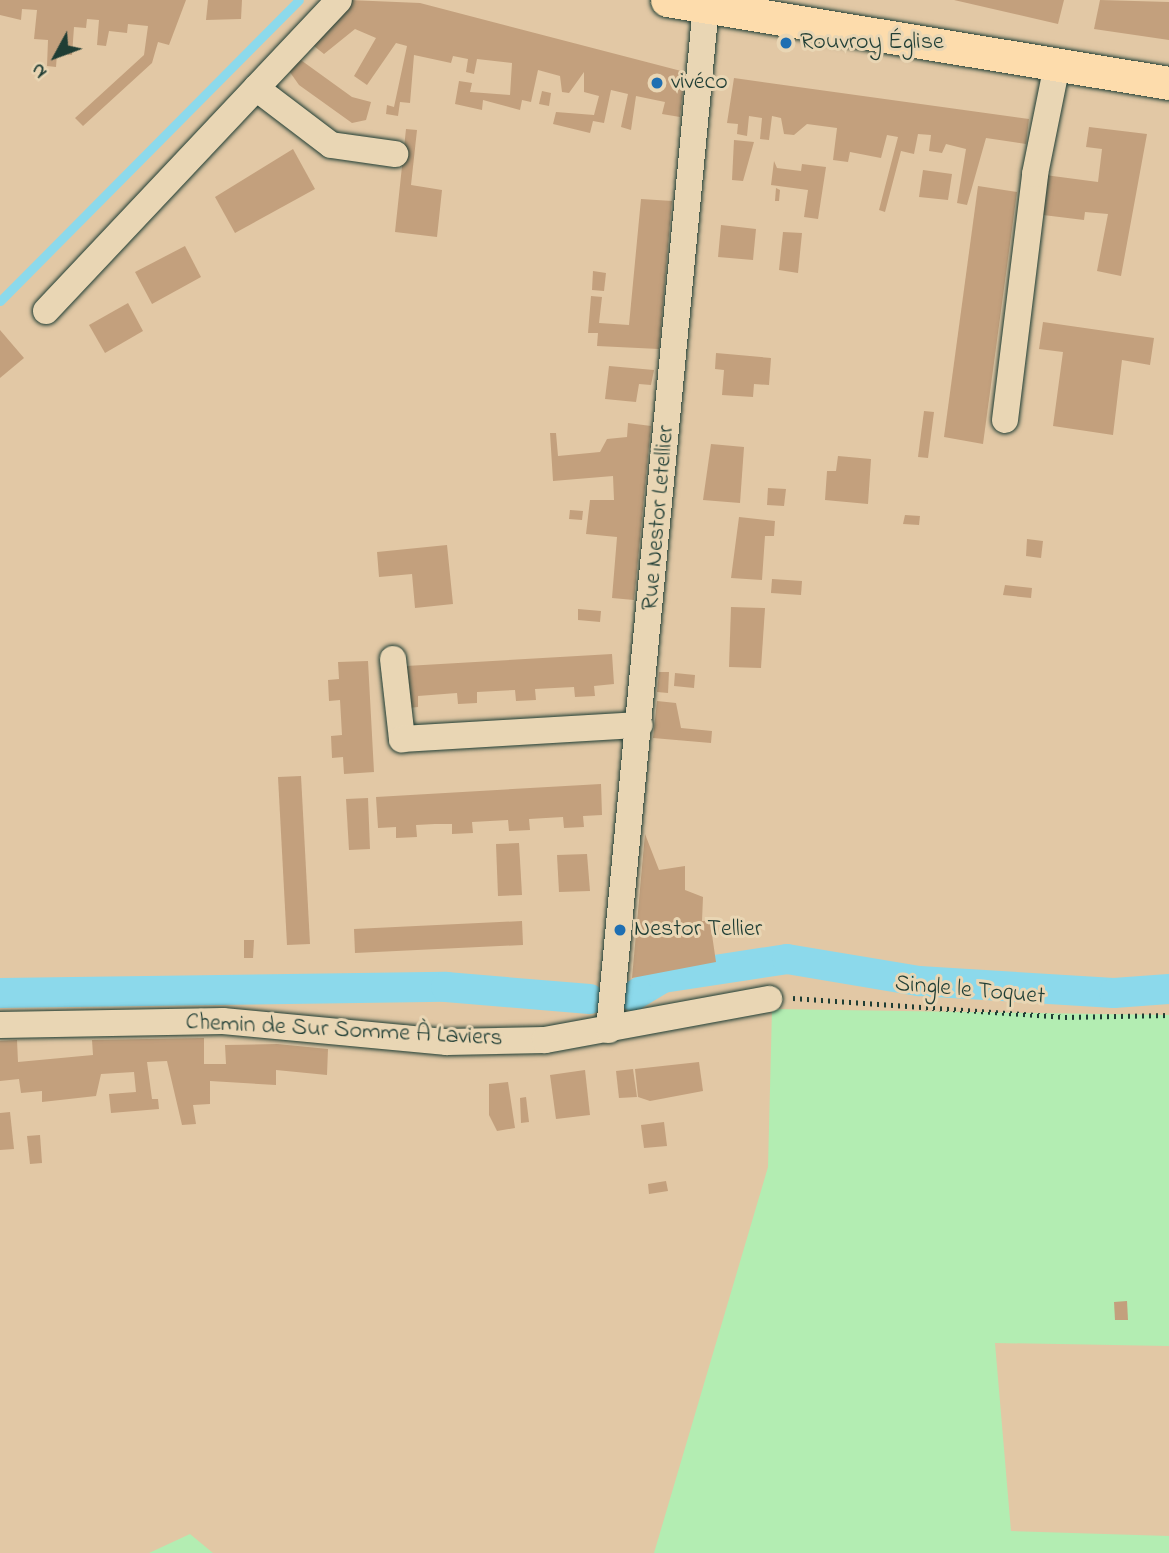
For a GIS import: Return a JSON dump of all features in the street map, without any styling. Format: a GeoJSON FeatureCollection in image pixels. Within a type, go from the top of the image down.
{"type":"FeatureCollection","features":[{"type":"Feature","properties":{"kind":"main road"},"geometry":{"type":"LineString","coordinates":[[667,0],[1169,83]]}},
{"type":"Feature","properties":{"kind":"street"},"geometry":{"type":"LineString","coordinates":[[46,311],[339,0]]}},
{"type":"Feature","properties":{"kind":"street","name":"Rue Nestor Letellier"},"geometry":{"type":"LineString","coordinates":[[609,1030],[706,6]]}},
{"type":"Feature","properties":{"kind":"street"},"geometry":{"type":"LineString","coordinates":[[1005,420],[1035,174],[1058,65]]}},
{"type":"Feature","properties":{"kind":"street"},"geometry":{"type":"LineString","coordinates":[[256,88],[331,145],[394,154]]}},
{"type":"Feature","properties":{"kind":"street"},"geometry":{"type":"LineString","coordinates":[[393,659],[402,739],[640,725]]}},
{"type":"Feature","properties":{"kind":"street","name":"Chemin de Sur Somme À Laviers"},"geometry":{"type":"LineString","coordinates":[[0,1025],[223,1021],[447,1042],[545,1040],[769,999]]}},
{"type":"Feature","properties":{"kind":"path","name":"Single le Toquet"},"geometry":{"type":"LineString","coordinates":[[769,999],[835,998],[1065,1017],[1169,1015]]}},
{"type":"Feature","properties":{"kind":"green space"},"geometry":{"type":"Polygon","coordinates":[[[772,1009],[1169,1015],[1169,1346],[995,1343],[1011,1531],[1169,1536],[1169,1553],[654,1553],[768,1167],[772,1009]]]}},
{"type":"Feature","properties":{"kind":"green space"},"geometry":{"type":"Polygon","coordinates":[[[190,1534],[213,1553],[149,1553],[190,1534]]]}},
{"type":"Feature","properties":{"kind":"building"},"geometry":{"type":"Polygon","coordinates":[[[0,0],[186,0],[169,45],[158,42],[152,63],[83,126],[75,118],[144,55],[148,26],[128,24],[127,33],[109,31],[106,46],[97,45],[99,20],[87,19],[86,28],[74,27],[72,55],[57,54],[56,67],[47,66],[48,40],[34,39],[37,10],[22,9],[21,20],[0,15],[0,0]]]}},
{"type":"Feature","properties":{"kind":"building"},"geometry":{"type":"Polygon","coordinates":[[[208,0],[242,0],[241,19],[206,20],[208,0]]]}},
{"type":"Feature","properties":{"kind":"building"},"geometry":{"type":"Polygon","coordinates":[[[349,0],[420,3],[685,72],[680,117],[662,114],[665,102],[636,96],[631,130],[621,127],[628,94],[611,90],[604,123],[593,121],[590,133],[553,124],[556,112],[594,115],[599,96],[584,92],[584,72],[569,93],[562,92],[560,76],[538,70],[531,102],[522,100],[520,110],[483,100],[482,110],[455,104],[459,81],[472,83],[470,92],[510,95],[512,63],[477,59],[474,74],[466,72],[468,59],[453,56],[451,63],[414,55],[410,103],[400,102],[398,116],[386,114],[387,105],[394,107],[407,46],[396,43],[367,85],[354,76],[376,38],[355,29],[324,54],[309,42],[349,0]]]}},
{"type":"Feature","properties":{"kind":"building"},"geometry":{"type":"Polygon","coordinates":[[[954,0],[1064,0],[1058,24],[954,0]]]}},
{"type":"Feature","properties":{"kind":"building"},"geometry":{"type":"Polygon","coordinates":[[[1100,0],[1169,2],[1169,40],[1094,29],[1100,0]]]}},
{"type":"Feature","properties":{"kind":"building"},"geometry":{"type":"Polygon","coordinates":[[[298,58],[352,97],[371,102],[366,120],[352,123],[299,85],[287,68],[298,58]]]}},
{"type":"Feature","properties":{"kind":"building"},"geometry":{"type":"Polygon","coordinates":[[[734,78],[1029,119],[1026,144],[986,138],[967,205],[957,203],[966,149],[946,144],[942,153],[929,151],[931,135],[918,134],[914,154],[901,151],[885,212],[879,210],[898,137],[887,135],[881,158],[850,152],[848,162],[833,160],[837,128],[807,124],[794,135],[784,134],[781,118],[772,116],[769,140],[760,139],[762,118],[749,116],[747,136],[737,134],[738,124],[727,123],[734,78]]]}},
{"type":"Feature","properties":{"kind":"building"},"geometry":{"type":"Polygon","coordinates":[[[542,91],[551,93],[549,106],[539,104],[542,91]]]}},
{"type":"Feature","properties":{"kind":"building"},"geometry":{"type":"Polygon","coordinates":[[[1089,127],[1147,134],[1121,276],[1097,271],[1108,214],[1085,212],[1084,220],[1043,215],[1045,175],[1098,182],[1102,149],[1086,147],[1089,127]]]}},
{"type":"Feature","properties":{"kind":"building"},"geometry":{"type":"Polygon","coordinates":[[[406,129],[417,130],[411,185],[442,190],[437,237],[395,232],[406,129]]]}},
{"type":"Feature","properties":{"kind":"building"},"geometry":{"type":"Polygon","coordinates":[[[734,140],[754,142],[743,181],[732,180],[734,140]]]}},
{"type":"Feature","properties":{"kind":"building"},"geometry":{"type":"Polygon","coordinates":[[[293,149],[315,189],[235,233],[215,197],[293,149]]]}},
{"type":"Feature","properties":{"kind":"building"},"geometry":{"type":"Polygon","coordinates":[[[774,161],[777,168],[801,171],[802,164],[826,167],[818,219],[804,217],[808,190],[771,185],[774,161]]]}},
{"type":"Feature","properties":{"kind":"building"},"geometry":{"type":"Polygon","coordinates":[[[923,170],[952,174],[948,200],[919,197],[923,170]]]}},
{"type":"Feature","properties":{"kind":"building"},"geometry":{"type":"Polygon","coordinates":[[[978,186],[1017,192],[983,444],[944,437],[978,186]]]}},
{"type":"Feature","properties":{"kind":"building"},"geometry":{"type":"Polygon","coordinates":[[[776,188],[780,190],[779,201],[775,201],[776,188]]]}},
{"type":"Feature","properties":{"kind":"building"},"geometry":{"type":"Polygon","coordinates":[[[641,199],[672,201],[659,349],[597,346],[598,333],[588,333],[591,296],[602,297],[599,323],[629,325],[641,199]]]}},
{"type":"Feature","properties":{"kind":"building"},"geometry":{"type":"Polygon","coordinates":[[[721,225],[756,229],[753,260],[718,257],[721,225]]]}},
{"type":"Feature","properties":{"kind":"building"},"geometry":{"type":"Polygon","coordinates":[[[783,232],[802,233],[798,273],[779,270],[783,232]]]}},
{"type":"Feature","properties":{"kind":"building"},"geometry":{"type":"Polygon","coordinates":[[[185,246],[201,277],[152,304],[135,272],[185,246]]]}},
{"type":"Feature","properties":{"kind":"building"},"geometry":{"type":"Polygon","coordinates":[[[593,271],[606,273],[604,291],[592,290],[593,271]]]}},
{"type":"Feature","properties":{"kind":"building"},"geometry":{"type":"Polygon","coordinates":[[[128,303],[143,331],[105,353],[89,325],[128,303]]]}},
{"type":"Feature","properties":{"kind":"building"},"geometry":{"type":"Polygon","coordinates":[[[1043,322],[1154,338],[1150,365],[1122,360],[1113,435],[1053,426],[1063,352],[1039,349],[1043,322]]]}},
{"type":"Feature","properties":{"kind":"building"},"geometry":{"type":"Polygon","coordinates":[[[0,330],[24,358],[0,378],[0,330]]]}},
{"type":"Feature","properties":{"kind":"building"},"geometry":{"type":"Polygon","coordinates":[[[716,353],[771,358],[769,385],[754,384],[753,397],[722,395],[724,370],[715,369],[716,353]]]}},
{"type":"Feature","properties":{"kind":"building"},"geometry":{"type":"Polygon","coordinates":[[[609,366],[654,370],[651,385],[639,384],[636,402],[605,399],[609,366]]]}},
{"type":"Feature","properties":{"kind":"building"},"geometry":{"type":"Polygon","coordinates":[[[924,411],[934,412],[928,458],[918,457],[924,411]]]}},
{"type":"Feature","properties":{"kind":"building"},"geometry":{"type":"Polygon","coordinates":[[[628,423],[651,426],[634,600],[612,598],[617,537],[586,534],[590,500],[614,500],[613,476],[553,481],[550,433],[556,433],[558,456],[600,452],[607,439],[627,437],[628,423]]]}},
{"type":"Feature","properties":{"kind":"building"},"geometry":{"type":"Polygon","coordinates":[[[711,444],[744,447],[740,503],[703,500],[711,444]]]}},
{"type":"Feature","properties":{"kind":"building"},"geometry":{"type":"Polygon","coordinates":[[[838,456],[871,459],[868,504],[825,500],[827,471],[836,471],[838,456]]]}},
{"type":"Feature","properties":{"kind":"building"},"geometry":{"type":"Polygon","coordinates":[[[768,488],[786,489],[784,506],[767,505],[768,488]]]}},
{"type":"Feature","properties":{"kind":"building"},"geometry":{"type":"Polygon","coordinates":[[[570,510],[583,511],[582,520],[569,519],[570,510]]]}},
{"type":"Feature","properties":{"kind":"building"},"geometry":{"type":"Polygon","coordinates":[[[905,515],[920,516],[919,525],[903,524],[905,515]]]}},
{"type":"Feature","properties":{"kind":"building"},"geometry":{"type":"Polygon","coordinates":[[[739,517],[775,521],[774,536],[765,536],[762,580],[731,578],[739,517]]]}},
{"type":"Feature","properties":{"kind":"building"},"geometry":{"type":"Polygon","coordinates":[[[1027,539],[1043,541],[1041,558],[1026,556],[1027,539]]]}},
{"type":"Feature","properties":{"kind":"building"},"geometry":{"type":"Polygon","coordinates":[[[447,545],[453,604],[415,608],[412,574],[379,577],[377,552],[447,545]]]}},
{"type":"Feature","properties":{"kind":"building"},"geometry":{"type":"Polygon","coordinates":[[[772,579],[802,581],[801,595],[771,593],[772,579]]]}},
{"type":"Feature","properties":{"kind":"building"},"geometry":{"type":"Polygon","coordinates":[[[1005,585],[1032,588],[1031,598],[1003,595],[1005,585]]]}},
{"type":"Feature","properties":{"kind":"building"},"geometry":{"type":"Polygon","coordinates":[[[731,607],[765,608],[761,668],[729,667],[731,607]]]}},
{"type":"Feature","properties":{"kind":"building"},"geometry":{"type":"Polygon","coordinates":[[[578,609],[601,611],[600,622],[578,620],[578,609]]]}},
{"type":"Feature","properties":{"kind":"building"},"geometry":{"type":"Polygon","coordinates":[[[612,654],[614,684],[594,686],[595,696],[575,697],[574,687],[535,689],[536,700],[516,701],[515,690],[477,692],[477,703],[458,704],[457,693],[418,696],[418,707],[408,708],[406,666],[612,654]]]}},
{"type":"Feature","properties":{"kind":"building"},"geometry":{"type":"Polygon","coordinates":[[[368,661],[374,772],[344,774],[343,757],[332,758],[331,736],[342,735],[340,700],[329,701],[328,680],[339,679],[338,662],[368,661]]]}},
{"type":"Feature","properties":{"kind":"building"},"geometry":{"type":"Polygon","coordinates":[[[659,672],[669,672],[668,693],[657,692],[659,672]]]}},
{"type":"Feature","properties":{"kind":"building"},"geometry":{"type":"Polygon","coordinates":[[[675,673],[695,675],[694,688],[674,686],[675,673]]]}},
{"type":"Feature","properties":{"kind":"building"},"geometry":{"type":"Polygon","coordinates":[[[657,701],[676,703],[681,728],[712,731],[711,743],[653,738],[657,701]]]}},
{"type":"Feature","properties":{"kind":"building"},"geometry":{"type":"Polygon","coordinates":[[[301,776],[310,944],[287,945],[278,777],[301,776]]]}},
{"type":"Feature","properties":{"kind":"building"},"geometry":{"type":"Polygon","coordinates":[[[601,784],[602,815],[583,816],[584,827],[564,828],[563,817],[529,819],[530,830],[509,831],[508,820],[472,822],[473,833],[452,834],[452,824],[416,825],[417,837],[396,838],[396,827],[378,828],[376,797],[601,784]]]}},
{"type":"Feature","properties":{"kind":"building"},"geometry":{"type":"Polygon","coordinates":[[[368,798],[370,849],[349,850],[346,799],[368,798]]]}},
{"type":"Feature","properties":{"kind":"building"},"geometry":{"type":"Polygon","coordinates":[[[645,834],[659,870],[685,866],[685,890],[703,897],[702,921],[710,921],[716,962],[632,978],[645,834]]]}},
{"type":"Feature","properties":{"kind":"building"},"geometry":{"type":"Polygon","coordinates":[[[519,843],[522,895],[498,896],[496,844],[519,843]]]}},
{"type":"Feature","properties":{"kind":"building"},"geometry":{"type":"Polygon","coordinates":[[[587,854],[590,891],[559,892],[557,855],[587,854]]]}},
{"type":"Feature","properties":{"kind":"building"},"geometry":{"type":"Polygon","coordinates":[[[522,921],[523,945],[355,953],[354,929],[522,921]]]}},
{"type":"Feature","properties":{"kind":"building"},"geometry":{"type":"Polygon","coordinates":[[[244,940],[254,940],[253,958],[244,958],[244,940]]]}},
{"type":"Feature","properties":{"kind":"building"},"geometry":{"type":"Polygon","coordinates":[[[204,1038],[204,1064],[226,1064],[225,1045],[277,1044],[328,1049],[327,1075],[276,1070],[276,1085],[210,1081],[210,1104],[193,1105],[196,1124],[182,1125],[167,1061],[147,1062],[152,1099],[158,1099],[159,1109],[111,1113],[109,1094],[136,1092],[134,1072],[101,1074],[96,1096],[42,1102],[42,1091],[21,1093],[19,1079],[0,1081],[0,1041],[17,1040],[18,1062],[93,1055],[92,1040],[204,1038]]]}},
{"type":"Feature","properties":{"kind":"building"},"geometry":{"type":"Polygon","coordinates":[[[699,1062],[703,1091],[650,1101],[638,1097],[635,1069],[699,1062]]]}},
{"type":"Feature","properties":{"kind":"building"},"geometry":{"type":"Polygon","coordinates":[[[633,1069],[637,1097],[619,1098],[616,1071],[633,1069]]]}},
{"type":"Feature","properties":{"kind":"building"},"geometry":{"type":"Polygon","coordinates":[[[585,1070],[590,1115],[556,1119],[550,1075],[585,1070]]]}},
{"type":"Feature","properties":{"kind":"building"},"geometry":{"type":"Polygon","coordinates":[[[508,1082],[515,1128],[497,1131],[489,1115],[489,1084],[508,1082]]]}},
{"type":"Feature","properties":{"kind":"building"},"geometry":{"type":"Polygon","coordinates":[[[526,1097],[529,1122],[521,1123],[520,1098],[526,1097]]]}},
{"type":"Feature","properties":{"kind":"building"},"geometry":{"type":"Polygon","coordinates":[[[10,1112],[14,1149],[0,1150],[0,1113],[10,1112]]]}},
{"type":"Feature","properties":{"kind":"building"},"geometry":{"type":"Polygon","coordinates":[[[664,1122],[667,1146],[644,1148],[641,1125],[664,1122]]]}},
{"type":"Feature","properties":{"kind":"building"},"geometry":{"type":"Polygon","coordinates":[[[40,1135],[42,1163],[30,1164],[27,1136],[40,1135]]]}},
{"type":"Feature","properties":{"kind":"building"},"geometry":{"type":"Polygon","coordinates":[[[666,1181],[668,1191],[649,1194],[648,1184],[666,1181]]]}},
{"type":"Feature","properties":{"kind":"building"},"geometry":{"type":"Polygon","coordinates":[[[1127,1301],[1128,1320],[1115,1320],[1114,1302],[1127,1301]]]}},
{"type":"Feature","properties":{"kind":"waterway"},"geometry":{"type":"LineString","coordinates":[[0,301],[299,0]]}},
{"type":"Feature","properties":{"kind":"waterway"},"geometry":{"type":"LineString","coordinates":[[633,996],[663,978],[787,959],[919,981],[1114,993],[1169,989]]}},
{"type":"Feature","properties":{"kind":"waterway"},"geometry":{"type":"LineString","coordinates":[[0,993],[446,987],[590,999]]}},
{"type":"Feature","properties":{"kind":"place","name":"Rouvroy Église"},"geometry":{"type":"Point","coordinates":[786,43]}},
{"type":"Feature","properties":{"kind":"place","name":"vivéco"},"geometry":{"type":"Point","coordinates":[657,83]}},
{"type":"Feature","properties":{"kind":"place","name":"Nestor Tellier"},"geometry":{"type":"Point","coordinates":[620,930]}}]}
